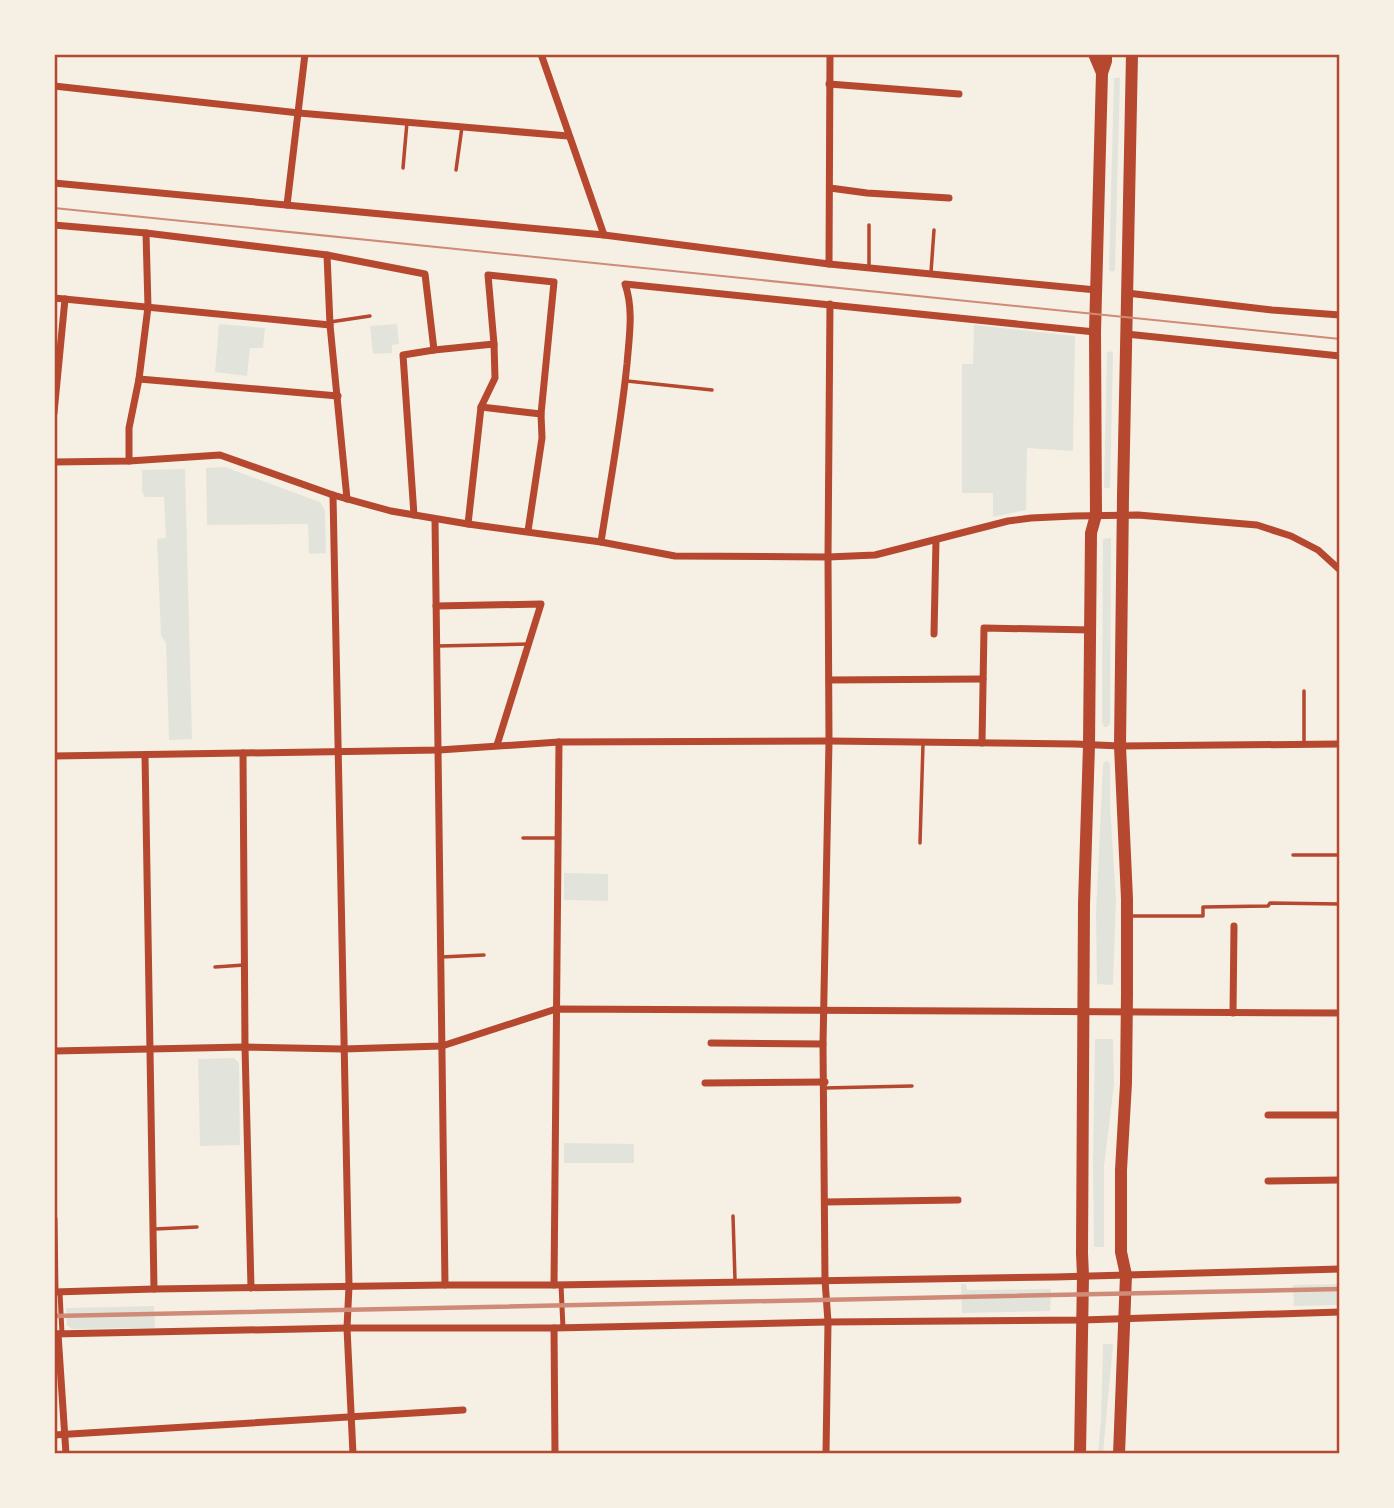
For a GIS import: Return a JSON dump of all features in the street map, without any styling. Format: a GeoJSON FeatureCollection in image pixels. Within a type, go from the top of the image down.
{"type":"FeatureCollection","features":[{"type":"Feature","properties":{"kind":"main road"},"geometry":{"type":"LineString","coordinates":[[1094,54],[1102,73]]}},
{"type":"Feature","properties":{"kind":"main road"},"geometry":{"type":"LineString","coordinates":[[1080,1454],[1084,904],[1091,533],[1096,515],[1096,290],[1102,73],[1106,54]]}},
{"type":"Feature","properties":{"kind":"main road"},"geometry":{"type":"LineString","coordinates":[[1119,1454],[1126,1275],[1121,1252],[1121,1170],[1127,1013],[1127,916],[1120,746],[1126,334],[1134,56]]}},
{"type":"Feature","properties":{"kind":"street"},"geometry":{"type":"LineString","coordinates":[[287,205],[305,54]]}},
{"type":"Feature","properties":{"kind":"street"},"geometry":{"type":"LineString","coordinates":[[541,54],[604,235]]}},
{"type":"Feature","properties":{"kind":"street"},"geometry":{"type":"LineString","coordinates":[[829,264],[830,54]]}},
{"type":"Feature","properties":{"kind":"street"},"geometry":{"type":"LineString","coordinates":[[829,84],[959,94]]}},
{"type":"Feature","properties":{"kind":"street"},"geometry":{"type":"LineString","coordinates":[[54,86],[299,113],[568,136]]}},
{"type":"Feature","properties":{"kind":"street"},"geometry":{"type":"LineString","coordinates":[[54,183],[604,235],[829,264],[1096,290]]}},
{"type":"Feature","properties":{"kind":"street"},"geometry":{"type":"LineString","coordinates":[[830,187],[867,193],[949,198]]}},
{"type":"Feature","properties":{"kind":"street"},"geometry":{"type":"LineString","coordinates":[[54,225],[327,255],[425,274],[434,350]]}},
{"type":"Feature","properties":{"kind":"street"},"geometry":{"type":"LineString","coordinates":[[129,461],[129,428],[139,379],[148,307],[146,233]]}},
{"type":"Feature","properties":{"kind":"street"},"geometry":{"type":"LineString","coordinates":[[327,255],[330,324],[347,499]]}},
{"type":"Feature","properties":{"kind":"street"},"geometry":{"type":"LineString","coordinates":[[468,524],[481,407],[495,378],[488,275],[554,282],[541,414],[542,438],[528,531]]}},
{"type":"Feature","properties":{"kind":"street"},"geometry":{"type":"LineString","coordinates":[[601,541],[625,381],[629,297],[625,284],[1095,331]]}},
{"type":"Feature","properties":{"kind":"street"},"geometry":{"type":"LineString","coordinates":[[1127,293],[1340,315]]}},
{"type":"Feature","properties":{"kind":"street"},"geometry":{"type":"LineString","coordinates":[[54,298],[330,324]]}},
{"type":"Feature","properties":{"kind":"street"},"geometry":{"type":"LineString","coordinates":[[54,413],[65,299]]}},
{"type":"Feature","properties":{"kind":"street"},"geometry":{"type":"LineString","coordinates":[[826,1454],[828,1322],[825,1280],[823,1044],[829,741],[830,304]]}},
{"type":"Feature","properties":{"kind":"street"},"geometry":{"type":"LineString","coordinates":[[1126,334],[1340,356]]}},
{"type":"Feature","properties":{"kind":"street"},"geometry":{"type":"LineString","coordinates":[[414,515],[403,355],[494,344]]}},
{"type":"Feature","properties":{"kind":"street"},"geometry":{"type":"LineString","coordinates":[[139,379],[338,396]]}},
{"type":"Feature","properties":{"kind":"street"},"geometry":{"type":"LineString","coordinates":[[481,407],[541,414]]}},
{"type":"Feature","properties":{"kind":"street"},"geometry":{"type":"LineString","coordinates":[[54,462],[129,461],[220,455],[333,495],[391,511],[601,541],[675,556],[875,555],[1008,521],[1138,514],[1257,525],[1291,536],[1318,550],[1340,570]]}},
{"type":"Feature","properties":{"kind":"street"},"geometry":{"type":"LineString","coordinates":[[333,495],[349,1286],[347,1328],[353,1454]]}},
{"type":"Feature","properties":{"kind":"street"},"geometry":{"type":"LineString","coordinates":[[435,519],[445,1284]]}},
{"type":"Feature","properties":{"kind":"street"},"geometry":{"type":"LineString","coordinates":[[934,634],[936,540]]}},
{"type":"Feature","properties":{"kind":"street"},"geometry":{"type":"LineString","coordinates":[[436,606],[541,604],[497,745]]}},
{"type":"Feature","properties":{"kind":"street"},"geometry":{"type":"LineString","coordinates":[[982,743],[984,628],[1091,630]]}},
{"type":"Feature","properties":{"kind":"street"},"geometry":{"type":"LineString","coordinates":[[829,680],[983,679]]}},
{"type":"Feature","properties":{"kind":"street"},"geometry":{"type":"LineString","coordinates":[[54,757],[439,750],[559,742],[829,741],[1120,746],[1340,744]]}},
{"type":"Feature","properties":{"kind":"street"},"geometry":{"type":"LineString","coordinates":[[559,742],[556,1009],[558,1285],[563,1328]]}},
{"type":"Feature","properties":{"kind":"street"},"geometry":{"type":"LineString","coordinates":[[243,753],[245,1047],[251,1288]]}},
{"type":"Feature","properties":{"kind":"street"},"geometry":{"type":"LineString","coordinates":[[145,755],[154,1289]]}},
{"type":"Feature","properties":{"kind":"street"},"geometry":{"type":"LineString","coordinates":[[1233,1013],[1234,926]]}},
{"type":"Feature","properties":{"kind":"street"},"geometry":{"type":"LineString","coordinates":[[54,1051],[442,1046],[556,1009],[1340,1013]]}},
{"type":"Feature","properties":{"kind":"street"},"geometry":{"type":"LineString","coordinates":[[711,1043],[823,1044]]}},
{"type":"Feature","properties":{"kind":"street"},"geometry":{"type":"LineString","coordinates":[[705,1083],[825,1085]]}},
{"type":"Feature","properties":{"kind":"street"},"geometry":{"type":"LineString","coordinates":[[1268,1115],[1340,1115]]}},
{"type":"Feature","properties":{"kind":"street"},"geometry":{"type":"LineString","coordinates":[[1268,1181],[1340,1180]]}},
{"type":"Feature","properties":{"kind":"street"},"geometry":{"type":"LineString","coordinates":[[825,1202],[958,1200]]}},
{"type":"Feature","properties":{"kind":"street"},"geometry":{"type":"LineString","coordinates":[[54,1219],[66,1454]]}},
{"type":"Feature","properties":{"kind":"street"},"geometry":{"type":"LineString","coordinates":[[56,1292],[1083,1276],[1340,1269]]}},
{"type":"Feature","properties":{"kind":"street"},"geometry":{"type":"LineString","coordinates":[[58,1334],[347,1328],[563,1328],[828,1322],[1124,1320],[1340,1312]]}},
{"type":"Feature","properties":{"kind":"street"},"geometry":{"type":"LineString","coordinates":[[554,1328],[555,1454]]}},
{"type":"Feature","properties":{"kind":"street"},"geometry":{"type":"LineString","coordinates":[[54,1435],[463,1410]]}},
{"type":"Feature","properties":{"kind":"lane"},"geometry":{"type":"LineString","coordinates":[[403,168],[407,122]]}},
{"type":"Feature","properties":{"kind":"lane"},"geometry":{"type":"LineString","coordinates":[[456,170],[462,127]]}},
{"type":"Feature","properties":{"kind":"lane"},"geometry":{"type":"LineString","coordinates":[[869,225],[869,268]]}},
{"type":"Feature","properties":{"kind":"lane"},"geometry":{"type":"LineString","coordinates":[[931,274],[934,230]]}},
{"type":"Feature","properties":{"kind":"lane"},"geometry":{"type":"LineString","coordinates":[[330,324],[370,316]]}},
{"type":"Feature","properties":{"kind":"lane"},"geometry":{"type":"LineString","coordinates":[[625,381],[712,390]]}},
{"type":"Feature","properties":{"kind":"lane"},"geometry":{"type":"LineString","coordinates":[[437,646],[528,644]]}},
{"type":"Feature","properties":{"kind":"lane"},"geometry":{"type":"LineString","coordinates":[[1304,691],[1304,745]]}},
{"type":"Feature","properties":{"kind":"lane"},"geometry":{"type":"LineString","coordinates":[[920,844],[923,743]]}},
{"type":"Feature","properties":{"kind":"lane"},"geometry":{"type":"LineString","coordinates":[[523,838],[558,838]]}},
{"type":"Feature","properties":{"kind":"lane"},"geometry":{"type":"LineString","coordinates":[[1293,855],[1340,855]]}},
{"type":"Feature","properties":{"kind":"lane"},"geometry":{"type":"LineString","coordinates":[[1127,916],[1203,916],[1203,908],[1268,906],[1270,902],[1340,904]]}},
{"type":"Feature","properties":{"kind":"lane"},"geometry":{"type":"LineString","coordinates":[[441,957],[484,955]]}},
{"type":"Feature","properties":{"kind":"lane"},"geometry":{"type":"LineString","coordinates":[[215,967],[244,965]]}},
{"type":"Feature","properties":{"kind":"lane"},"geometry":{"type":"LineString","coordinates":[[825,1085],[912,1086]]}},
{"type":"Feature","properties":{"kind":"lane"},"geometry":{"type":"LineString","coordinates":[[733,1216],[735,1282]]}},
{"type":"Feature","properties":{"kind":"lane"},"geometry":{"type":"LineString","coordinates":[[153,1229],[197,1227]]}},
{"type":"Feature","properties":{"kind":"shaded area"},"geometry":{"type":"Polygon","coordinates":[[[1114,78],[1120,78],[1115,270],[1112,272],[1109,270],[1114,78]]]}},
{"type":"Feature","properties":{"kind":"shaded area"},"geometry":{"type":"Polygon","coordinates":[[[219,324],[265,328],[263,348],[250,348],[247,376],[215,372],[219,324]]]}},
{"type":"Feature","properties":{"kind":"shaded area"},"geometry":{"type":"Polygon","coordinates":[[[397,324],[399,344],[392,345],[392,353],[373,354],[370,326],[397,324]]]}},
{"type":"Feature","properties":{"kind":"shaded area"},"geometry":{"type":"Polygon","coordinates":[[[974,325],[1075,336],[1073,451],[1027,448],[1026,510],[993,517],[993,493],[962,493],[962,364],[973,364],[974,325]]]}},
{"type":"Feature","properties":{"kind":"shaded area"},"geometry":{"type":"Polygon","coordinates":[[[1107,353],[1113,353],[1110,488],[1104,488],[1107,353]]]}},
{"type":"Feature","properties":{"kind":"shaded area"},"geometry":{"type":"Polygon","coordinates":[[[225,467],[320,502],[325,510],[326,553],[309,554],[308,524],[207,525],[206,468],[225,467]]]}},
{"type":"Feature","properties":{"kind":"shaded area"},"geometry":{"type":"Polygon","coordinates":[[[185,469],[192,739],[169,740],[166,643],[161,635],[157,539],[166,538],[164,497],[145,497],[142,491],[142,470],[185,469]]]}},
{"type":"Feature","properties":{"kind":"shaded area"},"geometry":{"type":"Polygon","coordinates":[[[1111,538],[1110,723],[1104,727],[1103,539],[1111,538]]]}},
{"type":"Feature","properties":{"kind":"shaded area"},"geometry":{"type":"Polygon","coordinates":[[[1107,761],[1110,764],[1116,899],[1113,985],[1097,984],[1096,913],[1103,766],[1107,761]]]}},
{"type":"Feature","properties":{"kind":"shaded area"},"geometry":{"type":"Polygon","coordinates":[[[564,873],[608,874],[608,901],[564,900],[564,873]]]}},
{"type":"Feature","properties":{"kind":"shaded area"},"geometry":{"type":"Polygon","coordinates":[[[1095,1039],[1113,1039],[1114,1084],[1104,1166],[1104,1247],[1094,1247],[1095,1039]]]}},
{"type":"Feature","properties":{"kind":"shaded area"},"geometry":{"type":"Polygon","coordinates":[[[234,1058],[239,1063],[240,1145],[200,1146],[198,1059],[234,1058]]]}},
{"type":"Feature","properties":{"kind":"shaded area"},"geometry":{"type":"Polygon","coordinates":[[[564,1143],[634,1144],[634,1163],[564,1163],[564,1143]]]}},
{"type":"Feature","properties":{"kind":"shaded area"},"geometry":{"type":"Polygon","coordinates":[[[961,1284],[966,1284],[967,1290],[1051,1289],[1050,1311],[962,1313],[961,1284]]]}},
{"type":"Feature","properties":{"kind":"shaded area"},"geometry":{"type":"Polygon","coordinates":[[[1340,1284],[1340,1305],[1294,1306],[1293,1285],[1340,1284]]]}},
{"type":"Feature","properties":{"kind":"shaded area"},"geometry":{"type":"Polygon","coordinates":[[[154,1306],[155,1328],[72,1329],[67,1325],[66,1308],[154,1306]]]}},
{"type":"Feature","properties":{"kind":"shaded area"},"geometry":{"type":"Polygon","coordinates":[[[1103,1344],[1113,1344],[1103,1454],[1098,1454],[1101,1419],[1103,1344]]]}},
{"type":"Feature","properties":{"kind":"tram line"},"geometry":{"type":"LineString","coordinates":[[54,208],[1340,339]]}},
{"type":"Feature","properties":{"kind":"railway"},"geometry":{"type":"LineString","coordinates":[[54,1316],[1340,1289]]}}]}
